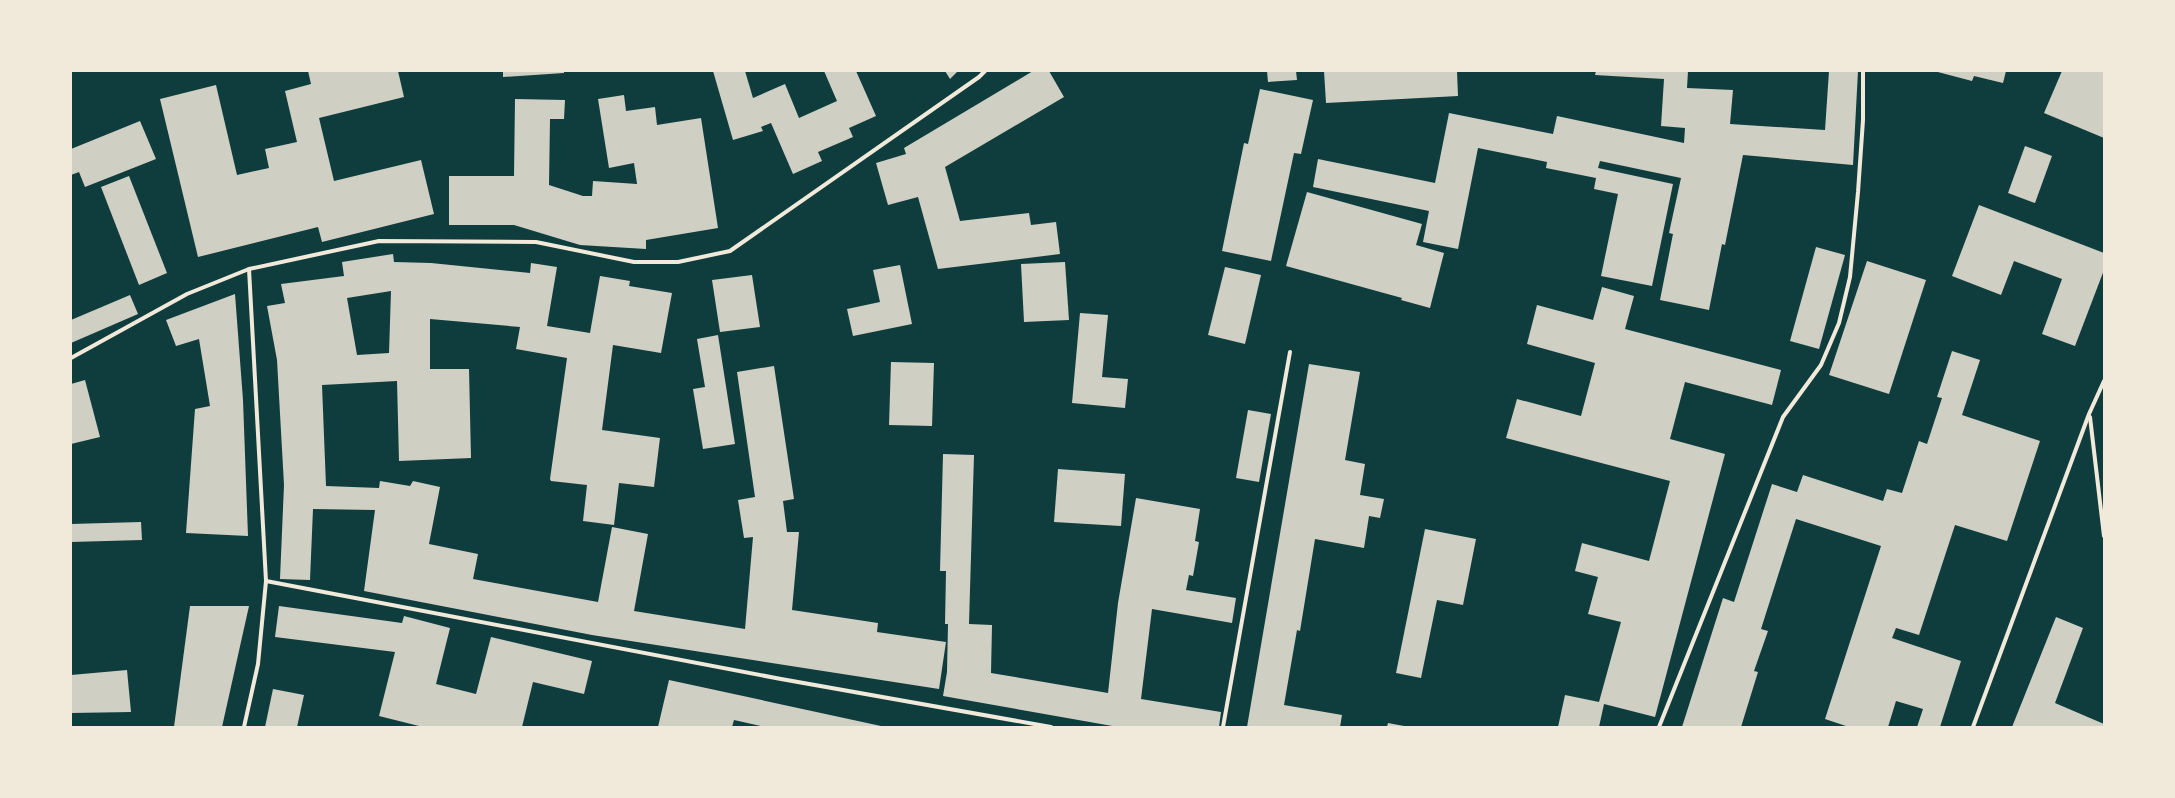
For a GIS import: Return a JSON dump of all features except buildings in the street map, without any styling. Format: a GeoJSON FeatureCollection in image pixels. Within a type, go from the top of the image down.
{"type":"FeatureCollection","features":[{"type":"Feature","properties":{"kind":"street"},"geometry":{"type":"LineString","coordinates":[[71,358],[187,294],[249,269],[379,241],[536,242],[634,262],[678,262],[730,251],[979,77],[985,71]]}},
{"type":"Feature","properties":{"kind":"street"},"geometry":{"type":"LineString","coordinates":[[1659,727],[1783,417],[1821,365],[1838,323],[1850,276],[1863,120],[1863,71]]}},
{"type":"Feature","properties":{"kind":"street"},"geometry":{"type":"LineString","coordinates":[[244,727],[258,664],[266,581],[249,269]]}},
{"type":"Feature","properties":{"kind":"street"},"geometry":{"type":"LineString","coordinates":[[1223,727],[1290,352]]}},
{"type":"Feature","properties":{"kind":"street"},"geometry":{"type":"LineString","coordinates":[[1973,727],[2089,414],[2104,381]]}},
{"type":"Feature","properties":{"kind":"street"},"geometry":{"type":"LineString","coordinates":[[2089,414],[2104,536]]}},
{"type":"Feature","properties":{"kind":"street"},"geometry":{"type":"LineString","coordinates":[[266,581],[781,679],[1051,727]]}}]}
